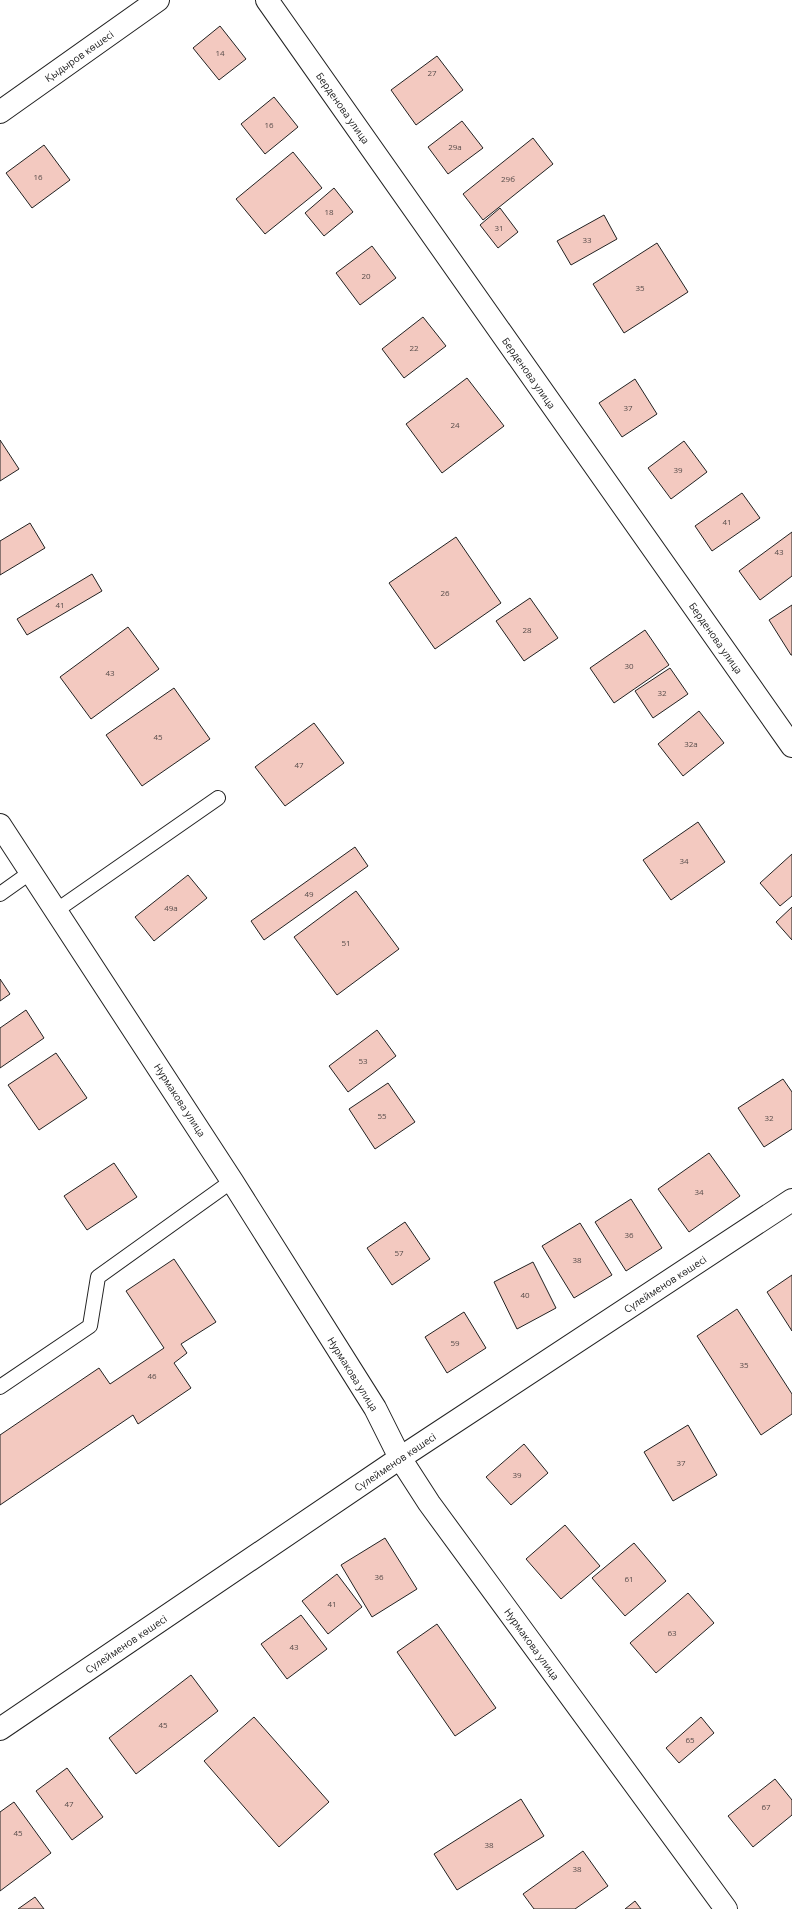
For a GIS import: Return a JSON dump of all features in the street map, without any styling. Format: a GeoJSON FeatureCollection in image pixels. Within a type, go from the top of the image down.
{"type":"FeatureCollection","features":[{"type":"Feature","properties":{"kind":"street","name":"Қыдыров көшесі"},"geometry":{"type":"LineString","coordinates":[[0,112],[158,0]]}},
{"type":"Feature","properties":{"kind":"street","name":"Берденова улица"},"geometry":{"type":"LineString","coordinates":[[267,0],[792,746]]}},
{"type":"Feature","properties":{"kind":"street","name":"Нурмакова улица"},"geometry":{"type":"LineString","coordinates":[[0,825],[57,910],[232,1181],[375,1408],[400,1458],[429,1503],[726,1909]]}},
{"type":"Feature","properties":{"kind":"street","name":"Сүлейменов көшесі"},"geometry":{"type":"LineString","coordinates":[[0,1729],[400,1458],[792,1200]]}},
{"type":"Feature","properties":{"kind":"lane"},"geometry":{"type":"LineString","coordinates":[[57,910],[218,798]]}},
{"type":"Feature","properties":{"kind":"lane"},"geometry":{"type":"LineString","coordinates":[[0,894],[31,872]]}},
{"type":"Feature","properties":{"kind":"lane"},"geometry":{"type":"LineString","coordinates":[[0,1387],[90,1326],[98,1276],[232,1181]]}},
{"type":"Feature","properties":{"kind":"building"},"geometry":{"type":"Polygon","coordinates":[[[220,26],[246,59],[219,80],[193,48],[220,26]]]}},
{"type":"Feature","properties":{"kind":"building"},"geometry":{"type":"Polygon","coordinates":[[[437,56],[463,90],[416,125],[391,90],[437,56]]]}},
{"type":"Feature","properties":{"kind":"building"},"geometry":{"type":"Polygon","coordinates":[[[274,97],[298,127],[265,154],[241,124],[274,97]]]}},
{"type":"Feature","properties":{"kind":"building"},"geometry":{"type":"Polygon","coordinates":[[[462,121],[483,148],[448,174],[428,147],[462,121]]]}},
{"type":"Feature","properties":{"kind":"building"},"geometry":{"type":"Polygon","coordinates":[[[533,138],[553,164],[483,220],[463,194],[533,138]]]}},
{"type":"Feature","properties":{"kind":"building"},"geometry":{"type":"Polygon","coordinates":[[[44,145],[70,180],[32,208],[6,173],[44,145]]]}},
{"type":"Feature","properties":{"kind":"building"},"geometry":{"type":"Polygon","coordinates":[[[293,152],[322,188],[265,234],[236,199],[293,152]]]}},
{"type":"Feature","properties":{"kind":"building"},"geometry":{"type":"Polygon","coordinates":[[[334,188],[353,212],[324,236],[305,213],[334,188]]]}},
{"type":"Feature","properties":{"kind":"building"},"geometry":{"type":"Polygon","coordinates":[[[500,208],[518,232],[498,248],[480,225],[500,208]]]}},
{"type":"Feature","properties":{"kind":"building"},"geometry":{"type":"Polygon","coordinates":[[[604,215],[617,239],[571,265],[557,241],[604,215]]]}},
{"type":"Feature","properties":{"kind":"building"},"geometry":{"type":"Polygon","coordinates":[[[657,243],[688,292],[624,333],[593,284],[657,243]]]}},
{"type":"Feature","properties":{"kind":"building"},"geometry":{"type":"Polygon","coordinates":[[[372,246],[396,278],[360,305],[336,273],[372,246]]]}},
{"type":"Feature","properties":{"kind":"building"},"geometry":{"type":"Polygon","coordinates":[[[423,317],[446,346],[404,378],[382,349],[423,317]]]}},
{"type":"Feature","properties":{"kind":"building"},"geometry":{"type":"Polygon","coordinates":[[[467,378],[504,426],[442,473],[406,424],[467,378]]]}},
{"type":"Feature","properties":{"kind":"building"},"geometry":{"type":"Polygon","coordinates":[[[635,379],[657,414],[622,437],[599,403],[635,379]]]}},
{"type":"Feature","properties":{"kind":"building"},"geometry":{"type":"Polygon","coordinates":[[[0,440],[19,469],[0,481],[0,440]]]}},
{"type":"Feature","properties":{"kind":"building"},"geometry":{"type":"Polygon","coordinates":[[[684,441],[707,472],[671,499],[648,468],[684,441]]]}},
{"type":"Feature","properties":{"kind":"building"},"geometry":{"type":"Polygon","coordinates":[[[742,493],[760,518],[712,551],[695,526],[742,493]]]}},
{"type":"Feature","properties":{"kind":"building"},"geometry":{"type":"Polygon","coordinates":[[[30,523],[45,548],[0,575],[0,541],[30,523]]]}},
{"type":"Feature","properties":{"kind":"building"},"geometry":{"type":"Polygon","coordinates":[[[792,532],[792,576],[760,600],[739,571],[792,532]]]}},
{"type":"Feature","properties":{"kind":"building"},"geometry":{"type":"Polygon","coordinates":[[[456,537],[501,603],[435,649],[389,583],[456,537]]]}},
{"type":"Feature","properties":{"kind":"building"},"geometry":{"type":"Polygon","coordinates":[[[92,574],[102,591],[27,635],[17,619],[92,574]]]}},
{"type":"Feature","properties":{"kind":"building"},"geometry":{"type":"Polygon","coordinates":[[[530,598],[558,638],[524,661],[496,621],[530,598]]]}},
{"type":"Feature","properties":{"kind":"building"},"geometry":{"type":"Polygon","coordinates":[[[792,605],[792,655],[791,655],[769,620],[792,605]]]}},
{"type":"Feature","properties":{"kind":"building"},"geometry":{"type":"Polygon","coordinates":[[[128,627],[159,669],[91,719],[60,677],[128,627]]]}},
{"type":"Feature","properties":{"kind":"building"},"geometry":{"type":"Polygon","coordinates":[[[645,630],[669,665],[614,703],[590,668],[645,630]]]}},
{"type":"Feature","properties":{"kind":"building"},"geometry":{"type":"Polygon","coordinates":[[[670,668],[688,694],[653,718],[635,691],[670,668]]]}},
{"type":"Feature","properties":{"kind":"building"},"geometry":{"type":"Polygon","coordinates":[[[174,688],[210,739],[142,786],[106,735],[174,688]]]}},
{"type":"Feature","properties":{"kind":"building"},"geometry":{"type":"Polygon","coordinates":[[[699,711],[724,743],[683,776],[658,744],[699,711]]]}},
{"type":"Feature","properties":{"kind":"building"},"geometry":{"type":"Polygon","coordinates":[[[314,723],[344,763],[285,806],[255,767],[314,723]]]}},
{"type":"Feature","properties":{"kind":"building"},"geometry":{"type":"Polygon","coordinates":[[[698,822],[725,862],[671,900],[643,860],[698,822]]]}},
{"type":"Feature","properties":{"kind":"building"},"geometry":{"type":"Polygon","coordinates":[[[355,847],[368,866],[264,940],[251,921],[355,847]]]}},
{"type":"Feature","properties":{"kind":"building"},"geometry":{"type":"Polygon","coordinates":[[[792,854],[792,896],[780,906],[760,883],[792,854]]]}},
{"type":"Feature","properties":{"kind":"building"},"geometry":{"type":"Polygon","coordinates":[[[188,875],[207,898],[154,941],[135,917],[188,875]]]}},
{"type":"Feature","properties":{"kind":"building"},"geometry":{"type":"Polygon","coordinates":[[[356,891],[399,949],[337,995],[294,937],[356,891]]]}},
{"type":"Feature","properties":{"kind":"building"},"geometry":{"type":"Polygon","coordinates":[[[792,907],[792,940],[776,922],[792,907]]]}},
{"type":"Feature","properties":{"kind":"building"},"geometry":{"type":"Polygon","coordinates":[[[0,979],[10,994],[0,1001],[0,979]]]}},
{"type":"Feature","properties":{"kind":"building"},"geometry":{"type":"Polygon","coordinates":[[[26,1010],[44,1038],[0,1068],[0,1028],[26,1010]]]}},
{"type":"Feature","properties":{"kind":"building"},"geometry":{"type":"Polygon","coordinates":[[[377,1030],[396,1056],[348,1092],[329,1066],[377,1030]]]}},
{"type":"Feature","properties":{"kind":"building"},"geometry":{"type":"Polygon","coordinates":[[[56,1053],[87,1098],[39,1130],[8,1085],[56,1053]]]}},
{"type":"Feature","properties":{"kind":"building"},"geometry":{"type":"Polygon","coordinates":[[[783,1079],[792,1092],[792,1129],[764,1147],[738,1108],[783,1079]]]}},
{"type":"Feature","properties":{"kind":"building"},"geometry":{"type":"Polygon","coordinates":[[[388,1083],[415,1122],[375,1149],[349,1109],[388,1083]]]}},
{"type":"Feature","properties":{"kind":"building"},"geometry":{"type":"Polygon","coordinates":[[[709,1153],[740,1196],[689,1232],[658,1189],[709,1153]]]}},
{"type":"Feature","properties":{"kind":"building"},"geometry":{"type":"Polygon","coordinates":[[[114,1163],[137,1197],[87,1230],[64,1196],[114,1163]]]}},
{"type":"Feature","properties":{"kind":"building"},"geometry":{"type":"Polygon","coordinates":[[[631,1199],[662,1248],[626,1271],[595,1222],[631,1199]]]}},
{"type":"Feature","properties":{"kind":"building"},"geometry":{"type":"Polygon","coordinates":[[[405,1222],[430,1259],[392,1285],[367,1248],[405,1222]]]}},
{"type":"Feature","properties":{"kind":"building"},"geometry":{"type":"Polygon","coordinates":[[[580,1223],[612,1275],[574,1298],[542,1246],[580,1223]]]}},
{"type":"Feature","properties":{"kind":"building"},"geometry":{"type":"Polygon","coordinates":[[[174,1259],[216,1322],[181,1344],[187,1353],[174,1363],[191,1388],[138,1424],[133,1415],[0,1505],[0,1435],[99,1368],[110,1384],[164,1348],[126,1291],[174,1259]]]}},
{"type":"Feature","properties":{"kind":"building"},"geometry":{"type":"Polygon","coordinates":[[[533,1262],[556,1308],[517,1329],[494,1282],[533,1262]]]}},
{"type":"Feature","properties":{"kind":"building"},"geometry":{"type":"Polygon","coordinates":[[[792,1275],[792,1331],[767,1292],[792,1275]]]}},
{"type":"Feature","properties":{"kind":"building"},"geometry":{"type":"Polygon","coordinates":[[[737,1309],[792,1394],[792,1414],[761,1435],[697,1336],[737,1309]]]}},
{"type":"Feature","properties":{"kind":"building"},"geometry":{"type":"Polygon","coordinates":[[[464,1312],[486,1348],[447,1373],[425,1337],[464,1312]]]}},
{"type":"Feature","properties":{"kind":"building"},"geometry":{"type":"Polygon","coordinates":[[[688,1425],[717,1475],[673,1501],[644,1452],[688,1425]]]}},
{"type":"Feature","properties":{"kind":"building"},"geometry":{"type":"Polygon","coordinates":[[[524,1444],[548,1473],[511,1505],[486,1477],[524,1444]]]}},
{"type":"Feature","properties":{"kind":"building"},"geometry":{"type":"Polygon","coordinates":[[[565,1525],[600,1566],[561,1599],[526,1559],[565,1525]]]}},
{"type":"Feature","properties":{"kind":"building"},"geometry":{"type":"Polygon","coordinates":[[[385,1538],[417,1589],[372,1617],[341,1565],[385,1538]]]}},
{"type":"Feature","properties":{"kind":"building"},"geometry":{"type":"Polygon","coordinates":[[[634,1543],[666,1581],[625,1616],[592,1578],[634,1543]]]}},
{"type":"Feature","properties":{"kind":"building"},"geometry":{"type":"Polygon","coordinates":[[[337,1574],[362,1607],[328,1634],[302,1601],[337,1574]]]}},
{"type":"Feature","properties":{"kind":"building"},"geometry":{"type":"Polygon","coordinates":[[[688,1593],[714,1623],[656,1673],[630,1643],[688,1593]]]}},
{"type":"Feature","properties":{"kind":"building"},"geometry":{"type":"Polygon","coordinates":[[[301,1615],[327,1649],[287,1679],[261,1644],[301,1615]]]}},
{"type":"Feature","properties":{"kind":"building"},"geometry":{"type":"Polygon","coordinates":[[[437,1624],[496,1708],[455,1736],[397,1652],[437,1624]]]}},
{"type":"Feature","properties":{"kind":"building"},"geometry":{"type":"Polygon","coordinates":[[[191,1675],[218,1711],[136,1774],[109,1738],[191,1675]]]}},
{"type":"Feature","properties":{"kind":"building"},"geometry":{"type":"Polygon","coordinates":[[[254,1717],[329,1802],[279,1847],[204,1761],[254,1717]]]}},
{"type":"Feature","properties":{"kind":"building"},"geometry":{"type":"Polygon","coordinates":[[[701,1717],[714,1733],[679,1763],[666,1748],[701,1717]]]}},
{"type":"Feature","properties":{"kind":"building"},"geometry":{"type":"Polygon","coordinates":[[[67,1768],[103,1817],[72,1840],[36,1791],[67,1768]]]}},
{"type":"Feature","properties":{"kind":"building"},"geometry":{"type":"Polygon","coordinates":[[[775,1779],[792,1800],[792,1815],[753,1847],[728,1816],[775,1779]]]}},
{"type":"Feature","properties":{"kind":"building"},"geometry":{"type":"Polygon","coordinates":[[[521,1799],[544,1836],[457,1890],[434,1854],[521,1799]]]}},
{"type":"Feature","properties":{"kind":"building"},"geometry":{"type":"Polygon","coordinates":[[[14,1802],[51,1853],[0,1891],[0,1812],[14,1802]]]}},
{"type":"Feature","properties":{"kind":"building"},"geometry":{"type":"Polygon","coordinates":[[[583,1851],[608,1886],[575,1909],[534,1909],[523,1894],[583,1851]]]}},
{"type":"Feature","properties":{"kind":"building"},"geometry":{"type":"Polygon","coordinates":[[[35,1897],[44,1909],[18,1909],[35,1897]]]}},
{"type":"Feature","properties":{"kind":"building"},"geometry":{"type":"Polygon","coordinates":[[[635,1901],[641,1909],[625,1909],[635,1901]]]}}]}
